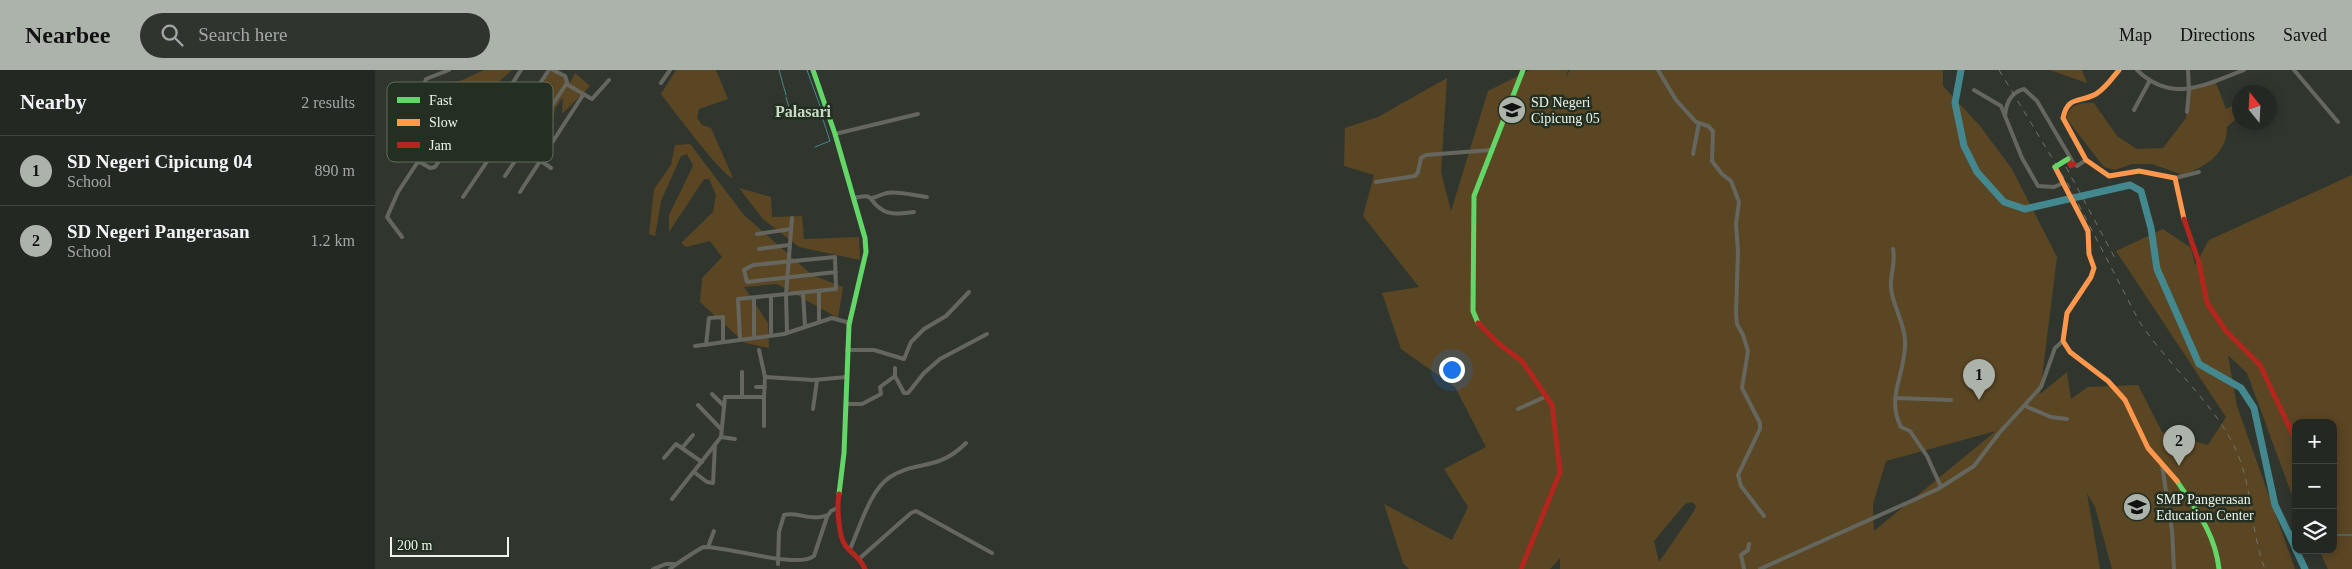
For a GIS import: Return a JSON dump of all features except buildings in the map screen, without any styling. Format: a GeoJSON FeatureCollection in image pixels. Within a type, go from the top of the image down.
{"type":"FeatureCollection","features":[{"type":"Feature","properties":{"kind":"street"},"geometry":{"type":"LineString","coordinates":[[425,82],[426,79],[449,70]]}},
{"type":"Feature","properties":{"kind":"street"},"geometry":{"type":"LineString","coordinates":[[513,82],[521,70]]}},
{"type":"Feature","properties":{"kind":"street"},"geometry":{"type":"LineString","coordinates":[[543,82],[551,70],[564,75],[567,83],[583,95],[593,98],[609,80]]}},
{"type":"Feature","properties":{"kind":"street"},"geometry":{"type":"LineString","coordinates":[[661,83],[670,70]]}},
{"type":"Feature","properties":{"kind":"street"},"geometry":{"type":"LineString","coordinates":[[813,70],[854,198],[866,252],[849,324],[843,465],[837,508],[842,537],[850,550],[860,558],[865,569]]}},
{"type":"Feature","properties":{"kind":"street"},"geometry":{"type":"LineString","coordinates":[[1521,569],[1560,472],[1552,405],[1522,361],[1480,326],[1473,310],[1472,242],[1474,196],[1523,70]]}},
{"type":"Feature","properties":{"kind":"street"},"geometry":{"type":"LineString","coordinates":[[1658,70],[1672,96],[1699,123],[1708,126],[1713,131],[1712,161],[1722,174],[1731,180],[1739,202],[1735,224],[1738,252],[1736,314],[1737,324],[1743,334],[1748,351],[1742,388],[1761,423],[1760,429],[1738,475],[1741,486],[1764,516]]}},
{"type":"Feature","properties":{"kind":"street"},"geometry":{"type":"LineString","coordinates":[[2119,70],[2098,93],[2077,99],[2067,107],[2063,114],[2063,118],[2086,160],[2109,176],[2139,171],[2164,178],[2175,178],[2199,172]]}},
{"type":"Feature","properties":{"kind":"street"},"geometry":{"type":"LineString","coordinates":[[2137,70],[2149,82],[2169,89],[2189,90],[2241,70]]}},
{"type":"Feature","properties":{"kind":"street"},"geometry":{"type":"LineString","coordinates":[[2187,70],[2189,90],[2187,112]]}},
{"type":"Feature","properties":{"kind":"street"},"geometry":{"type":"LineString","coordinates":[[2294,70],[2338,122]]}},
{"type":"Feature","properties":{"kind":"street"},"geometry":{"type":"LineString","coordinates":[[2134,110],[2149,82]]}},
{"type":"Feature","properties":{"kind":"street"},"geometry":{"type":"LineString","coordinates":[[553,104],[567,83]]}},
{"type":"Feature","properties":{"kind":"street"},"geometry":{"type":"LineString","coordinates":[[2005,118],[2014,93],[2024,89],[2037,101],[2075,164]]}},
{"type":"Feature","properties":{"kind":"street"},"geometry":{"type":"LineString","coordinates":[[1975,90],[2001,106],[2022,158],[2038,186],[2064,184]]}},
{"type":"Feature","properties":{"kind":"street"},"geometry":{"type":"LineString","coordinates":[[553,140],[583,95]]}},
{"type":"Feature","properties":{"kind":"street"},"geometry":{"type":"LineString","coordinates":[[835,134],[918,114]]}},
{"type":"Feature","properties":{"kind":"street"},"geometry":{"type":"LineString","coordinates":[[1693,154],[1699,123]]}},
{"type":"Feature","properties":{"kind":"street"},"geometry":{"type":"LineString","coordinates":[[1375,182],[1415,176],[1418,172],[1421,158],[1426,155],[1491,150]]}},
{"type":"Feature","properties":{"kind":"street"},"geometry":{"type":"LineString","coordinates":[[2086,160],[2081,165],[2077,166],[2075,164],[2071,166],[2068,159],[2055,167],[2089,233],[2089,254],[2094,268],[2091,277],[2067,313],[2063,341],[2070,352],[2108,381],[2125,400],[2146,444],[2176,480],[2212,536],[2217,550],[2219,569]]}},
{"type":"Feature","properties":{"kind":"street"},"geometry":{"type":"LineString","coordinates":[[402,237],[388,220],[387,214],[405,179],[416,164],[420,162],[430,168],[435,167],[438,162]]}},
{"type":"Feature","properties":{"kind":"street"},"geometry":{"type":"LineString","coordinates":[[463,197],[487,162]]}},
{"type":"Feature","properties":{"kind":"street"},"geometry":{"type":"LineString","coordinates":[[505,176],[514,162]]}},
{"type":"Feature","properties":{"kind":"street"},"geometry":{"type":"LineString","coordinates":[[520,192],[539,162]]}},
{"type":"Feature","properties":{"kind":"street"},"geometry":{"type":"LineString","coordinates":[[543,162],[551,168]]}},
{"type":"Feature","properties":{"kind":"street"},"geometry":{"type":"LineString","coordinates":[[2175,178],[2186,226],[2199,263],[2207,303],[2224,329],[2260,365],[2292,432]]}},
{"type":"Feature","properties":{"kind":"street"},"geometry":{"type":"LineString","coordinates":[[872,198],[889,193],[918,194],[927,197]]}},
{"type":"Feature","properties":{"kind":"street"},"geometry":{"type":"LineString","coordinates":[[854,198],[867,196],[872,198],[884,211],[897,214],[914,212]]}},
{"type":"Feature","properties":{"kind":"street"},"geometry":{"type":"LineString","coordinates":[[787,332],[786,295],[792,218]]}},
{"type":"Feature","properties":{"kind":"street"},"geometry":{"type":"LineString","coordinates":[[757,234],[791,229]]}},
{"type":"Feature","properties":{"kind":"street"},"geometry":{"type":"LineString","coordinates":[[759,249],[789,246]]}},
{"type":"Feature","properties":{"kind":"street"},"geometry":{"type":"LineString","coordinates":[[1893,249],[1895,265],[1891,289],[1901,316],[1905,340],[1901,376],[1894,406],[1901,427],[1910,431],[1927,456],[1941,487]]}},
{"type":"Feature","properties":{"kind":"street"},"geometry":{"type":"LineString","coordinates":[[740,339],[738,299],[803,294],[836,289],[836,272],[835,256],[753,265],[744,270],[747,282],[836,272]]}},
{"type":"Feature","properties":{"kind":"street"},"geometry":{"type":"LineString","coordinates":[[819,292],[819,321]]}},
{"type":"Feature","properties":{"kind":"street"},"geometry":{"type":"LineString","coordinates":[[847,350],[874,350],[904,359],[911,342],[924,329],[945,316],[969,292]]}},
{"type":"Feature","properties":{"kind":"street"},"geometry":{"type":"LineString","coordinates":[[803,294],[805,326]]}},
{"type":"Feature","properties":{"kind":"street"},"geometry":{"type":"LineString","coordinates":[[771,297],[771,335]]}},
{"type":"Feature","properties":{"kind":"street"},"geometry":{"type":"LineString","coordinates":[[754,298],[754,338]]}},
{"type":"Feature","properties":{"kind":"street"},"geometry":{"type":"LineString","coordinates":[[723,311],[723,342]]}},
{"type":"Feature","properties":{"kind":"street"},"geometry":{"type":"LineString","coordinates":[[706,344],[709,318],[723,317]]}},
{"type":"Feature","properties":{"kind":"street"},"geometry":{"type":"LineString","coordinates":[[695,346],[787,332],[832,318],[849,324]]}},
{"type":"Feature","properties":{"kind":"street"},"geometry":{"type":"LineString","coordinates":[[895,368],[895,376],[904,392],[908,393],[924,373],[940,359],[987,334]]}},
{"type":"Feature","properties":{"kind":"street"},"geometry":{"type":"LineString","coordinates":[[1760,569],[1941,487],[1974,466],[2000,432],[2041,387],[2055,348],[2063,341]]}},
{"type":"Feature","properties":{"kind":"street"},"geometry":{"type":"LineString","coordinates":[[759,350],[765,377],[764,426]]}},
{"type":"Feature","properties":{"kind":"street"},"geometry":{"type":"LineString","coordinates":[[742,372],[742,397]]}},
{"type":"Feature","properties":{"kind":"street"},"geometry":{"type":"LineString","coordinates":[[846,404],[861,404],[881,394],[880,387],[895,376]]}},
{"type":"Feature","properties":{"kind":"street"},"geometry":{"type":"LineString","coordinates":[[765,377],[817,380],[847,378]]}},
{"type":"Feature","properties":{"kind":"street"},"geometry":{"type":"LineString","coordinates":[[813,409],[817,380]]}},
{"type":"Feature","properties":{"kind":"street"},"geometry":{"type":"LineString","coordinates":[[756,387],[765,387]]}},
{"type":"Feature","properties":{"kind":"street"},"geometry":{"type":"LineString","coordinates":[[712,394],[723,405]]}},
{"type":"Feature","properties":{"kind":"street"},"geometry":{"type":"LineString","coordinates":[[1518,409],[1547,396]]}},
{"type":"Feature","properties":{"kind":"street"},"geometry":{"type":"LineString","coordinates":[[671,499],[721,437],[725,397],[764,397]]}},
{"type":"Feature","properties":{"kind":"street"},"geometry":{"type":"LineString","coordinates":[[1895,398],[1951,400]]}},
{"type":"Feature","properties":{"kind":"street"},"geometry":{"type":"LineString","coordinates":[[698,405],[721,428]]}},
{"type":"Feature","properties":{"kind":"street"},"geometry":{"type":"LineString","coordinates":[[2025,406],[2051,417],[2067,419]]}},
{"type":"Feature","properties":{"kind":"street"},"geometry":{"type":"LineString","coordinates":[[683,448],[693,435]]}},
{"type":"Feature","properties":{"kind":"street"},"geometry":{"type":"LineString","coordinates":[[721,437],[735,439]]}},
{"type":"Feature","properties":{"kind":"street"},"geometry":{"type":"LineString","coordinates":[[850,550],[875,493],[884,482],[898,473],[947,459],[966,443]]}},
{"type":"Feature","properties":{"kind":"street"},"geometry":{"type":"LineString","coordinates":[[664,458],[676,444],[702,462]]}},
{"type":"Feature","properties":{"kind":"street"},"geometry":{"type":"LineString","coordinates":[[694,472],[707,482],[713,483],[715,445]]}},
{"type":"Feature","properties":{"kind":"street"},"geometry":{"type":"LineString","coordinates":[[2162,465],[2172,530],[2173,569]]}},
{"type":"Feature","properties":{"kind":"street"},"geometry":{"type":"LineString","coordinates":[[778,564],[779,532],[784,515],[815,518],[828,515],[837,508]]}},
{"type":"Feature","properties":{"kind":"street"},"geometry":{"type":"LineString","coordinates":[[860,558],[911,513],[916,511],[920,511],[993,554]]}},
{"type":"Feature","properties":{"kind":"street"},"geometry":{"type":"LineString","coordinates":[[801,566],[810,562],[814,556],[828,515]]}},
{"type":"Feature","properties":{"kind":"street"},"geometry":{"type":"LineString","coordinates":[[708,547],[714,532]]}},
{"type":"Feature","properties":{"kind":"street"},"geometry":{"type":"LineString","coordinates":[[1744,569],[1741,555],[1748,550],[1749,544]]}},
{"type":"Feature","properties":{"kind":"street"},"geometry":{"type":"LineString","coordinates":[[653,569],[686,560],[699,548],[708,547],[787,565]]}},
{"type":"Feature","properties":{"kind":"street"},"geometry":{"type":"LineString","coordinates":[[670,569],[675,564]]}},
{"type":"Feature","properties":{"kind":"shaded area"},"geometry":{"type":"Polygon","coordinates":[[[484,70],[512,70],[498,82],[446,82],[460,81],[484,70]]]}},
{"type":"Feature","properties":{"kind":"shaded area"},"geometry":{"type":"Polygon","coordinates":[[[553,70],[558,70],[569,85],[575,73],[590,86],[562,114],[563,97],[555,109],[553,119],[553,82],[544,82],[545,77],[553,70]]]}},
{"type":"Feature","properties":{"kind":"shaded area"},"geometry":{"type":"Polygon","coordinates":[[[676,70],[716,70],[728,99],[699,109],[697,118],[702,125],[711,128],[733,178],[727,175],[708,154],[661,94],[676,70]]]}},
{"type":"Feature","properties":{"kind":"shaded area"},"geometry":{"type":"Polygon","coordinates":[[[1530,70],[1568,70],[1566,77],[1570,70],[1943,70],[1943,86],[1980,126],[2012,169],[2057,257],[2040,394],[2067,372],[2071,399],[2088,387],[2138,385],[2162,432],[2208,445],[2226,417],[2116,251],[2163,229],[2191,248],[2195,265],[2209,240],[2352,175],[2352,569],[2328,569],[2321,554],[2337,554],[2337,419],[2292,419],[2292,495],[2247,373],[2228,355],[2237,406],[2295,569],[2112,569],[2095,507],[2087,493],[2100,569],[1560,569],[1560,558],[1550,569],[1409,569],[1403,563],[1384,504],[1452,540],[1468,507],[1444,469],[1486,447],[1455,387],[1401,349],[1382,293],[1419,287],[1363,216],[1374,175],[1344,166],[1345,128],[1378,117],[1447,78],[1441,172],[1451,211],[1488,91],[1530,70]],[[1996,431],[1886,461],[1873,504],[1874,531],[1996,431]],[[1692,502],[1685,504],[1654,541],[1659,562],[1694,511],[1696,506],[1692,502]]]}},
{"type":"Feature","properties":{"kind":"shaded area"},"geometry":{"type":"Polygon","coordinates":[[[2050,70],[2082,70],[2087,83],[2050,70]]]}},
{"type":"Feature","properties":{"kind":"shaded area"},"geometry":{"type":"Polygon","coordinates":[[[2215,80],[2226,109],[2232,106],[2232,122],[2227,127],[2223,145],[2214,158],[2200,168],[2183,175],[2152,164],[2132,164],[2115,170],[2104,167],[2066,118],[2073,107],[2085,103],[2094,103],[2117,136],[2137,149],[2163,148],[2186,118],[2189,90],[2215,80]]]}},
{"type":"Feature","properties":{"kind":"shaded area"},"geometry":{"type":"Polygon","coordinates":[[[690,144],[744,215],[812,275],[843,287],[838,318],[777,284],[744,287],[768,323],[769,348],[745,343],[700,302],[702,278],[722,257],[710,241],[686,247],[681,243],[713,212],[716,195],[709,179],[704,179],[669,232],[669,215],[693,166],[687,154],[681,156],[661,201],[655,236],[649,234],[654,189],[671,165],[675,145],[690,144]]]}},
{"type":"Feature","properties":{"kind":"shaded area"},"geometry":{"type":"Polygon","coordinates":[[[739,188],[771,197],[772,217],[802,216],[804,239],[859,237],[860,260],[799,247],[763,219],[739,188]]]}},
{"type":"Feature","properties":{"kind":"waterway"},"geometry":{"type":"LineString","coordinates":[[779,70],[786,95]]}},
{"type":"Feature","properties":{"kind":"waterway"},"geometry":{"type":"LineString","coordinates":[[807,70],[820,106]]}},
{"type":"Feature","properties":{"kind":"waterway"},"geometry":{"type":"LineString","coordinates":[[1961,70],[1955,103],[1964,146],[1977,172],[2004,202],[2025,209],[2130,185],[2141,191],[2151,228],[2157,269],[2199,364],[2241,388],[2254,408],[2275,505],[2292,541]]}},
{"type":"Feature","properties":{"kind":"waterway"},"geometry":{"type":"LineString","coordinates":[[786,97],[790,111]]}},
{"type":"Feature","properties":{"kind":"waterway"},"geometry":{"type":"LineString","coordinates":[[815,147],[830,141],[820,110]]}},
{"type":"Feature","properties":{"kind":"waterway"},"geometry":{"type":"LineString","coordinates":[[2287,531],[2292,532]]}},
{"type":"Feature","properties":{"kind":"waterway"},"geometry":{"type":"LineString","coordinates":[[2337,535],[2352,535]]}},
{"type":"Feature","properties":{"kind":"waterway"},"geometry":{"type":"LineString","coordinates":[[2298,554],[2305,569]]}},
{"type":"Feature","properties":{"kind":"railway"},"geometry":{"type":"LineString","coordinates":[[1999,70],[2069,186],[2139,321],[2150,337],[2216,416],[2227,433],[2242,464],[2260,554],[2265,569]]}},
{"type":"Feature","properties":{"kind":"railway"},"geometry":{"type":"LineString","coordinates":[[2066,167],[2117,262]]}},
{"type":"Feature","properties":{"kind":"traffic: fast"},"geometry":{"type":"LineString","coordinates":[[813,70],[835,134],[865,238],[866,252],[849,325],[844,453],[839,494]]}},
{"type":"Feature","properties":{"kind":"traffic: fast"},"geometry":{"type":"LineString","coordinates":[[1478,323],[1473,311],[1474,196],[1523,70]]}},
{"type":"Feature","properties":{"kind":"traffic: fast"},"geometry":{"type":"LineString","coordinates":[[2055,167],[2068,159]]}},
{"type":"Feature","properties":{"kind":"traffic: fast"},"geometry":{"type":"LineString","coordinates":[[2177,481],[2204,522],[2217,556],[2219,569]]}},
{"type":"Feature","properties":{"kind":"traffic: slow"},"geometry":{"type":"LineString","coordinates":[[2119,70],[2100,92],[2071,103],[2065,111],[2063,118],[2086,160],[2109,176],[2139,171],[2175,178],[2184,219]]}},
{"type":"Feature","properties":{"kind":"traffic: slow"},"geometry":{"type":"LineString","coordinates":[[2055,167],[2088,231],[2089,254],[2094,268],[2091,277],[2067,313],[2063,341],[2070,352],[2108,381],[2125,400],[2148,448],[2177,481]]}},
{"type":"Feature","properties":{"kind":"traffic: jam"},"geometry":{"type":"LineString","coordinates":[[2068,159],[2071,166],[2074,164]]}},
{"type":"Feature","properties":{"kind":"traffic: jam"},"geometry":{"type":"LineString","coordinates":[[2184,219],[2199,263],[2207,303],[2226,331],[2260,365],[2292,433]]}},
{"type":"Feature","properties":{"kind":"traffic: jam"},"geometry":{"type":"LineString","coordinates":[[1478,323],[1499,344],[1522,361],[1552,405],[1560,472],[1521,569]]}},
{"type":"Feature","properties":{"kind":"traffic: jam"},"geometry":{"type":"LineString","coordinates":[[839,494],[839,520],[843,540],[865,569]]}},
{"type":"Feature","properties":{"kind":"place","name":"SD Negeri Cipicung 05"},"geometry":{"type":"Point","coordinates":[1512,110]}},
{"type":"Feature","properties":{"kind":"place","name":"SD Negeri Cipicung 04"},"geometry":{"type":"Point","coordinates":[1979,400]}},
{"type":"Feature","properties":{"kind":"place","name":"SD Negeri Pangerasan"},"geometry":{"type":"Point","coordinates":[2179,466]}},
{"type":"Feature","properties":{"kind":"place","name":"SMP Pangerasan Education Center"},"geometry":{"type":"Point","coordinates":[2137,507]}},
{"type":"Feature","properties":{"kind":"district","name":"Palasari"},"geometry":{"type":"Point","coordinates":[803,111]}}]}
